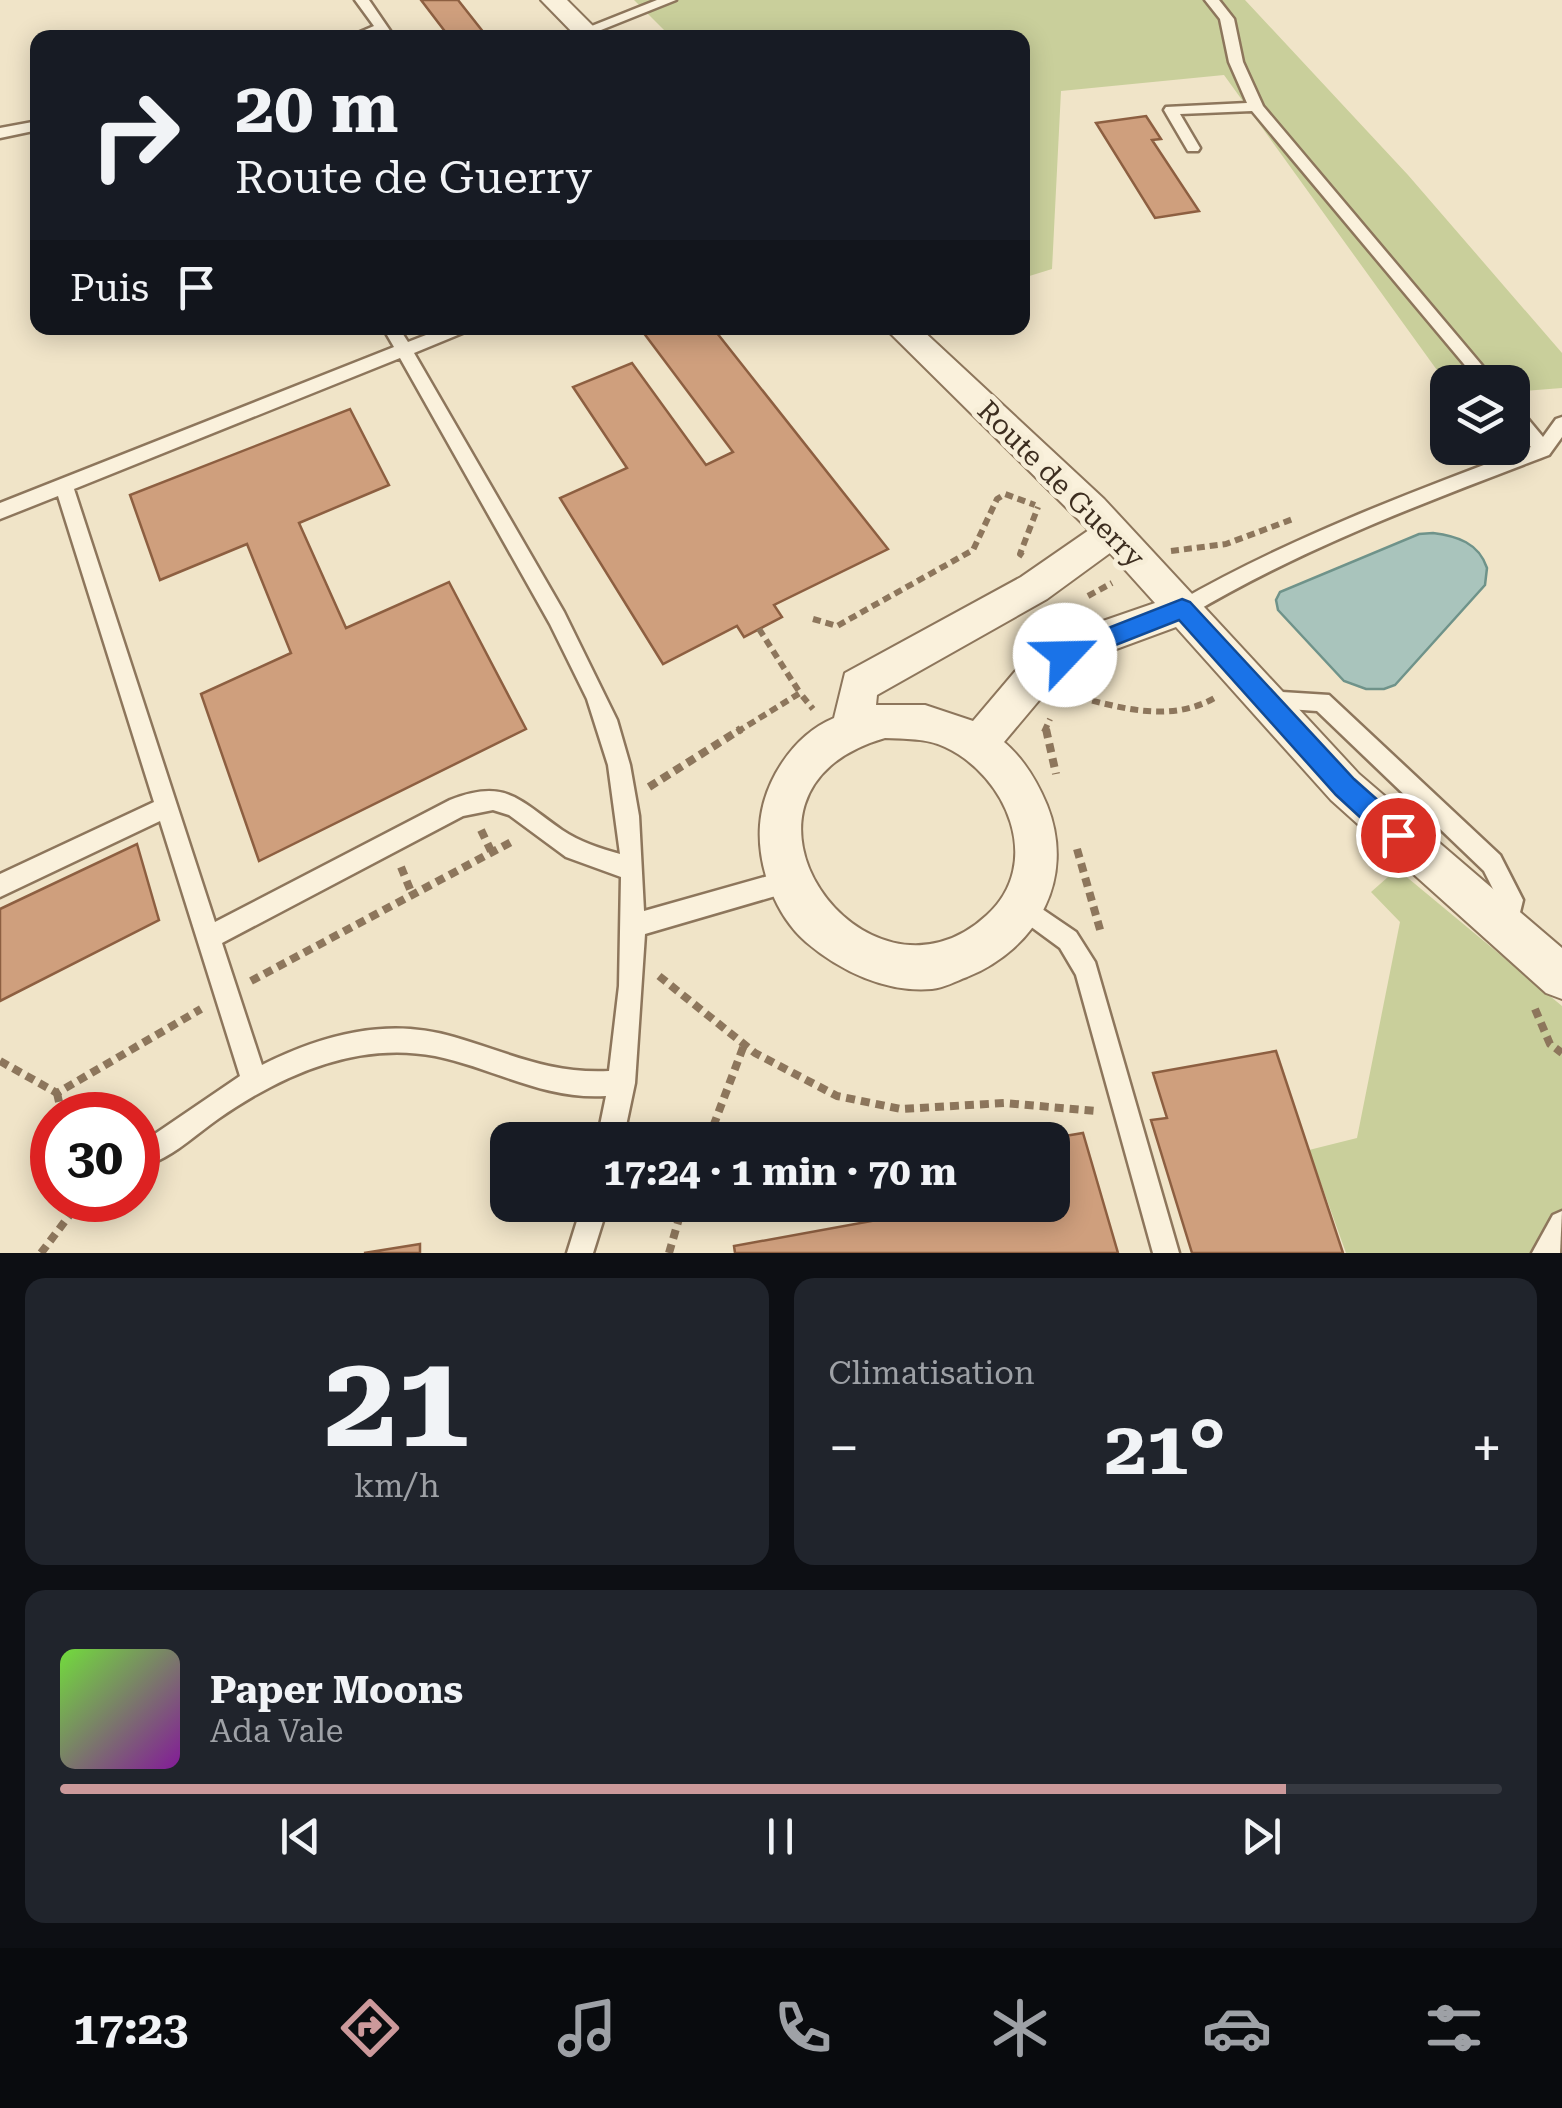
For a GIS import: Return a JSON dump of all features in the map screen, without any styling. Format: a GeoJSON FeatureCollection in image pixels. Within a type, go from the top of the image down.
{"type":"FeatureCollection","features":[{"type":"Feature","properties":{"kind":"street"},"geometry":{"type":"LineString","coordinates":[[553,0],[585,30]]}},
{"type":"Feature","properties":{"kind":"street","name":"Route de Guerry"},"geometry":{"type":"LineString","coordinates":[[908,335],[1113,532],[1345,787],[1562,977]]}},
{"type":"Feature","properties":{"kind":"street"},"geometry":{"type":"LineString","coordinates":[[844,733],[858,685],[1034,588],[1113,532]]}},
{"type":"Feature","properties":{"kind":"street"},"geometry":{"type":"LineString","coordinates":[[978,744],[1043,667],[1087,643],[1182,609]]}},
{"type":"Feature","properties":{"kind":"street"},"geometry":{"type":"LineString","coordinates":[[885,720],[933,724],[978,744],[1013,778],[1034,822],[1036,870],[1023,907],[981,950],[932,967],[878,962],[830,938],[795,899],[779,850],[782,803],[805,762],[844,733],[885,720]]}},
{"type":"Feature","properties":{"kind":"lane"},"geometry":{"type":"LineString","coordinates":[[362,0],[384,30]]}},
{"type":"Feature","properties":{"kind":"lane"},"geometry":{"type":"LineString","coordinates":[[598,30],[669,0]]}},
{"type":"Feature","properties":{"kind":"lane"},"geometry":{"type":"LineString","coordinates":[[1212,0],[1227,19],[1236,62],[1256,107],[1474,365]]}},
{"type":"Feature","properties":{"kind":"lane"},"geometry":{"type":"LineString","coordinates":[[1194,148],[1171,110],[1256,107]]}},
{"type":"Feature","properties":{"kind":"lane"},"geometry":{"type":"LineString","coordinates":[[0,134],[30,127]]}},
{"type":"Feature","properties":{"kind":"lane"},"geometry":{"type":"LineString","coordinates":[[396,335],[564,632],[606,722],[627,800],[632,868],[622,1083],[614,1122]]}},
{"type":"Feature","properties":{"kind":"lane"},"geometry":{"type":"LineString","coordinates":[[0,512],[441,335]]}},
{"type":"Feature","properties":{"kind":"lane"},"geometry":{"type":"LineString","coordinates":[[1542,450],[1562,424]]}},
{"type":"Feature","properties":{"kind":"lane"},"geometry":{"type":"LineString","coordinates":[[1530,435],[1542,450]]}},
{"type":"Feature","properties":{"kind":"lane"},"geometry":{"type":"LineString","coordinates":[[1182,609],[1238,574],[1322,535],[1562,443]]}},
{"type":"Feature","properties":{"kind":"lane"},"geometry":{"type":"LineString","coordinates":[[64,487],[254,1080]]}},
{"type":"Feature","properties":{"kind":"lane"},"geometry":{"type":"LineString","coordinates":[[208,938],[468,803],[496,797],[514,803],[564,844],[632,868]]}},
{"type":"Feature","properties":{"kind":"lane"},"geometry":{"type":"LineString","coordinates":[[0,886],[166,807]]}},
{"type":"Feature","properties":{"kind":"lane"},"geometry":{"type":"LineString","coordinates":[[632,926],[789,880]]}},
{"type":"Feature","properties":{"kind":"lane"},"geometry":{"type":"LineString","coordinates":[[1023,907],[1068,940],[1088,970],[1166,1253]]}},
{"type":"Feature","properties":{"kind":"lane"},"geometry":{"type":"LineString","coordinates":[[160,1145],[196,1116],[286,1065],[344,1049],[404,1039],[433,1043],[564,1084],[622,1083]]}},
{"type":"Feature","properties":{"kind":"lane"},"geometry":{"type":"LineString","coordinates":[[580,1253],[590,1222]]}},
{"type":"Feature","properties":{"kind":"lane"},"geometry":{"type":"LineString","coordinates":[[1546,1253],[1562,1224]]}},
{"type":"Feature","properties":{"kind":"path"},"geometry":{"type":"LineString","coordinates":[[813,619],[836,626],[973,550],[996,499],[1005,494],[1038,507],[1072,490]]}},
{"type":"Feature","properties":{"kind":"path"},"geometry":{"type":"LineString","coordinates":[[1143,566],[1178,548],[1226,544],[1302,516]]}},
{"type":"Feature","properties":{"kind":"path"},"geometry":{"type":"LineString","coordinates":[[759,629],[800,693],[844,733]]}},
{"type":"Feature","properties":{"kind":"path"},"geometry":{"type":"LineString","coordinates":[[1061,692],[1140,711],[1204,708],[1254,688]]}},
{"type":"Feature","properties":{"kind":"path"},"geometry":{"type":"LineString","coordinates":[[627,800],[800,693]]}},
{"type":"Feature","properties":{"kind":"path"},"geometry":{"type":"LineString","coordinates":[[0,1061],[57,1092],[226,994],[519,838],[542,859],[564,844]]}},
{"type":"Feature","properties":{"kind":"path"},"geometry":{"type":"LineString","coordinates":[[629,968],[658,974],[744,1045],[803,1083],[867,1105],[929,1110],[1002,1103],[1094,1111],[1126,1106]]}},
{"type":"Feature","properties":{"kind":"path"},"geometry":{"type":"LineString","coordinates":[[1532,1003],[1550,1044],[1562,1053]]}},
{"type":"Feature","properties":{"kind":"path"},"geometry":{"type":"LineString","coordinates":[[715,1122],[744,1045]]}},
{"type":"Feature","properties":{"kind":"path"},"geometry":{"type":"LineString","coordinates":[[42,1253],[65,1222]]}},
{"type":"Feature","properties":{"kind":"path"},"geometry":{"type":"LineString","coordinates":[[669,1253],[678,1222]]}},
{"type":"Feature","properties":{"kind":"green space"},"geometry":{"type":"Polygon","coordinates":[[[634,0],[1245,0],[1408,175],[1562,353],[1562,388],[1530,391],[1530,365],[1433,365],[1224,75],[1061,91],[1052,269],[1030,276],[1030,30],[664,30],[634,0]]]}},
{"type":"Feature","properties":{"kind":"green space"},"geometry":{"type":"Polygon","coordinates":[[[1397,869],[1562,1006],[1562,1253],[1346,1253],[1309,1150],[1357,1138],[1400,922],[1371,892],[1397,869]]]}},
{"type":"Feature","properties":{"kind":"water"},"geometry":{"type":"Polygon","coordinates":[[[1419,534],[1459,539],[1479,552],[1487,568],[1485,585],[1395,685],[1366,689],[1344,681],[1278,610],[1276,600],[1280,592],[1419,534]]]}},
{"type":"Feature","properties":{"kind":"building"},"geometry":{"type":"Polygon","coordinates":[[[421,0],[458,0],[482,30],[444,30],[421,0]]]}},
{"type":"Feature","properties":{"kind":"building"},"geometry":{"type":"Polygon","coordinates":[[[1146,116],[1161,139],[1152,140],[1199,211],[1155,218],[1096,123],[1146,116]]]}},
{"type":"Feature","properties":{"kind":"building"},"geometry":{"type":"Polygon","coordinates":[[[645,335],[719,335],[888,549],[774,605],[782,617],[744,637],[737,626],[663,664],[560,498],[627,468],[573,387],[632,363],[706,465],[733,452],[645,335]]]}},
{"type":"Feature","properties":{"kind":"building"},"geometry":{"type":"Polygon","coordinates":[[[350,409],[389,485],[299,523],[346,628],[449,582],[526,729],[259,861],[201,694],[291,653],[247,544],[160,580],[130,495],[350,409]]]}},
{"type":"Feature","properties":{"kind":"building"},"geometry":{"type":"Polygon","coordinates":[[[137,844],[159,920],[0,1001],[0,909],[137,844]]]}},
{"type":"Feature","properties":{"kind":"building"},"geometry":{"type":"Polygon","coordinates":[[[1276,1051],[1343,1253],[1192,1253],[1151,1120],[1167,1118],[1153,1073],[1276,1051]]]}},
{"type":"Feature","properties":{"kind":"building"},"geometry":{"type":"Polygon","coordinates":[[[1083,1133],[1118,1253],[735,1253],[734,1246],[866,1222],[1070,1222],[1070,1135],[1083,1133]]]}},
{"type":"Feature","properties":{"kind":"building"},"geometry":{"type":"Polygon","coordinates":[[[420,1244],[420,1253],[364,1253],[420,1244]]]}},
{"type":"Feature","properties":{"kind":"route"},"geometry":{"type":"LineString","coordinates":[[1065,655],[1087,643],[1182,609],[1345,787],[1398,835]]}}]}
